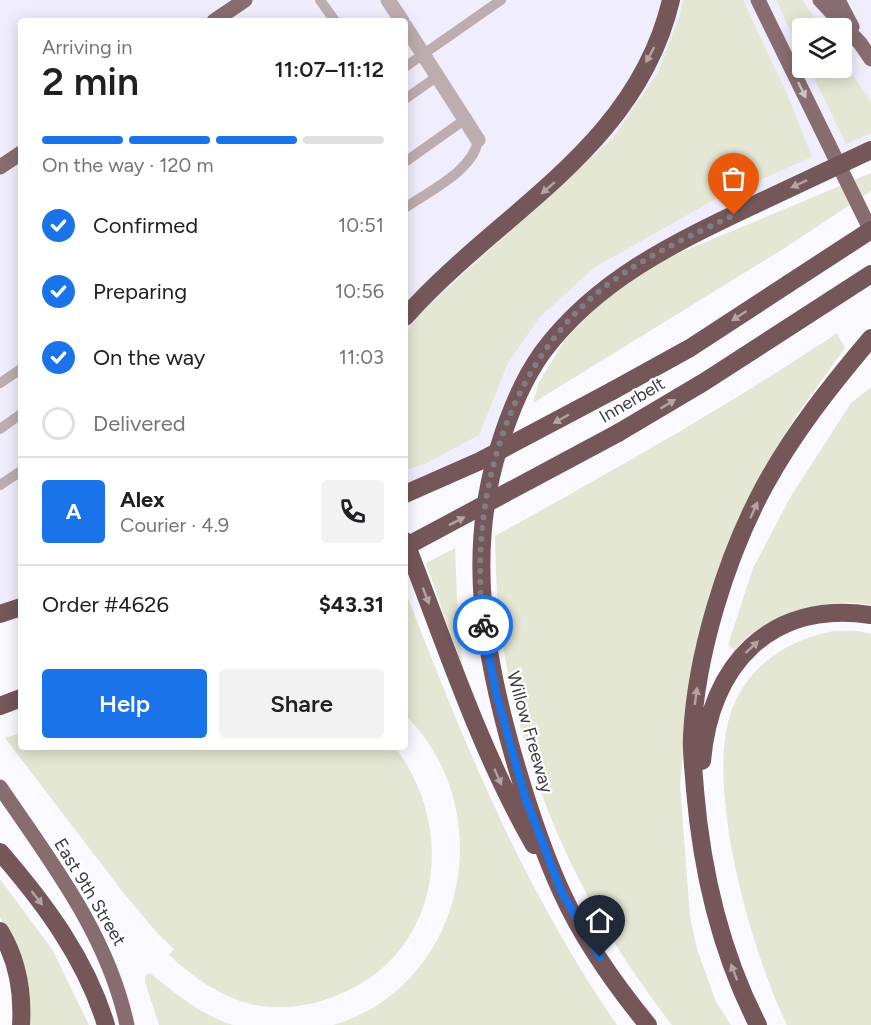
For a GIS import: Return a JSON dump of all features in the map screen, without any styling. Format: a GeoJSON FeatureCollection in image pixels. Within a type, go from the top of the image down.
{"type":"FeatureCollection","features":[{"type":"Feature","properties":{"kind":"highway"},"geometry":{"type":"LineString","coordinates":[[408,314],[434,287],[568,169],[603,132],[619,111],[654,48],[670,0]]}},
{"type":"Feature","properties":{"kind":"highway","name":"Willow Freeway"},"geometry":{"type":"LineString","coordinates":[[648,1025],[610,973],[562,893],[525,797],[496,693],[483,622],[480,548],[489,484],[506,421],[522,387],[541,355],[590,300],[648,258],[871,150]]}},
{"type":"Feature","properties":{"kind":"highway","name":"Innerbelt"},"geometry":{"type":"LineString","coordinates":[[408,493],[480,461],[690,348],[871,231]]}},
{"type":"Feature","properties":{"kind":"highway","name":"Innerbelt"},"geometry":{"type":"LineString","coordinates":[[408,545],[618,434],[798,323],[871,274]]}},
{"type":"Feature","properties":{"kind":"highway"},"geometry":{"type":"LineString","coordinates":[[758,1025],[736,979],[707,884],[697,817],[691,740],[693,712],[702,661],[723,589],[765,486],[795,435],[871,338]]}},
{"type":"Feature","properties":{"kind":"highway"},"geometry":{"type":"LineString","coordinates":[[408,549],[507,798],[562,893]]}},
{"type":"Feature","properties":{"kind":"highway"},"geometry":{"type":"LineString","coordinates":[[0,614],[18,608]]}},
{"type":"Feature","properties":{"kind":"highway"},"geometry":{"type":"LineString","coordinates":[[697,817],[707,720],[723,682],[746,652],[778,628],[805,618],[833,612],[871,615]]}},
{"type":"Feature","properties":{"kind":"highway"},"geometry":{"type":"LineString","coordinates":[[0,706],[18,699]]}},
{"type":"Feature","properties":{"kind":"highway"},"geometry":{"type":"LineString","coordinates":[[0,852],[43,906],[73,950],[106,1025]]}},
{"type":"Feature","properties":{"kind":"highway"},"geometry":{"type":"LineString","coordinates":[[0,931],[16,967],[21,1004],[21,1025]]}},
{"type":"Feature","properties":{"kind":"main road"},"geometry":{"type":"LineString","coordinates":[[218,18],[245,0]]}},
{"type":"Feature","properties":{"kind":"main road"},"geometry":{"type":"LineString","coordinates":[[758,0],[871,231]]}},
{"type":"Feature","properties":{"kind":"main road"},"geometry":{"type":"LineString","coordinates":[[820,0],[860,43]]}},
{"type":"Feature","properties":{"kind":"main road"},"geometry":{"type":"LineString","coordinates":[[838,0],[871,59]]}},
{"type":"Feature","properties":{"kind":"main road"},"geometry":{"type":"LineString","coordinates":[[0,167],[18,155]]}},
{"type":"Feature","properties":{"kind":"main road","name":"East 9th Street"},"geometry":{"type":"LineString","coordinates":[[0,788],[55,869],[94,933],[115,979],[127,1025]]}},
{"type":"Feature","properties":{"kind":"street"},"geometry":{"type":"LineString","coordinates":[[388,0],[400,18]]}},
{"type":"Feature","properties":{"kind":"street"},"geometry":{"type":"LineString","coordinates":[[408,31],[478,140]]}},
{"type":"Feature","properties":{"kind":"lane"},"geometry":{"type":"LineString","coordinates":[[320,0],[333,18]]}},
{"type":"Feature","properties":{"kind":"lane"},"geometry":{"type":"LineString","coordinates":[[408,65],[501,0]]}},
{"type":"Feature","properties":{"kind":"lane"},"geometry":{"type":"LineString","coordinates":[[408,97],[438,76]]}},
{"type":"Feature","properties":{"kind":"lane"},"geometry":{"type":"LineString","coordinates":[[408,160],[466,118]]}},
{"type":"Feature","properties":{"kind":"lane"},"geometry":{"type":"LineString","coordinates":[[408,206],[470,162],[477,151],[478,140]]}},
{"type":"Feature","properties":{"kind":"lane"},"geometry":{"type":"LineString","coordinates":[[0,383],[18,371]]}},
{"type":"Feature","properties":{"kind":"lane"},"geometry":{"type":"LineString","coordinates":[[0,429],[18,416]]}},
{"type":"Feature","properties":{"kind":"lane"},"geometry":{"type":"LineString","coordinates":[[0,485],[18,473]]}},
{"type":"Feature","properties":{"kind":"shaded area"},"geometry":{"type":"Polygon","coordinates":[[[0,0],[871,0],[871,150],[713,225],[563,328],[496,454],[408,493],[408,18],[18,18],[18,608],[0,614],[0,0]]]}},
{"type":"Feature","properties":{"kind":"green space"},"geometry":{"type":"Polygon","coordinates":[[[683,0],[743,0],[788,96],[812,157],[714,200],[595,267],[539,318],[508,363],[479,435],[425,464],[408,469],[408,330],[417,316],[613,138],[658,72],[680,15],[683,0]]]}},
{"type":"Feature","properties":{"kind":"green space"},"geometry":{"type":"Polygon","coordinates":[[[776,0],[802,0],[814,18],[792,18],[792,33],[776,0]]]}},
{"type":"Feature","properties":{"kind":"green space"},"geometry":{"type":"Polygon","coordinates":[[[852,73],[871,102],[871,133],[846,144],[814,78],[852,78],[852,73]]]}},
{"type":"Feature","properties":{"kind":"green space"},"geometry":{"type":"Polygon","coordinates":[[[871,173],[871,191],[780,251],[533,403],[539,382],[566,338],[603,301],[653,264],[871,173]]]}},
{"type":"Feature","properties":{"kind":"green space"},"geometry":{"type":"Polygon","coordinates":[[[837,333],[845,348],[796,416],[763,472],[689,688],[680,785],[690,917],[697,949],[716,1002],[731,1025],[672,1025],[639,980],[582,885],[558,835],[538,784],[509,677],[499,611],[495,536],[711,413],[837,333]]]}},
{"type":"Feature","properties":{"kind":"green space"},"geometry":{"type":"Polygon","coordinates":[[[871,387],[871,605],[836,603],[797,611],[762,627],[735,650],[728,645],[753,568],[791,496],[851,403],[871,387]]]}},
{"type":"Feature","properties":{"kind":"green space"},"geometry":{"type":"Polygon","coordinates":[[[455,548],[458,624],[463,669],[426,563],[455,548]]]}},
{"type":"Feature","properties":{"kind":"green space"},"geometry":{"type":"Polygon","coordinates":[[[408,598],[473,760],[498,814],[552,920],[617,1025],[333,1025],[378,1004],[414,973],[440,935],[455,891],[460,845],[453,798],[435,754],[408,719],[408,598]]]}},
{"type":"Feature","properties":{"kind":"green space"},"geometry":{"type":"Polygon","coordinates":[[[834,631],[858,631],[871,634],[871,1025],[787,1025],[760,957],[736,872],[728,828],[724,786],[724,748],[730,715],[737,698],[757,669],[785,648],[834,631]]]}},
{"type":"Feature","properties":{"kind":"green space"},"geometry":{"type":"Polygon","coordinates":[[[18,734],[18,750],[397,750],[415,780],[427,816],[432,852],[428,888],[417,922],[398,952],[370,978],[335,996],[306,1005],[275,1007],[255,1005],[231,997],[198,979],[169,955],[174,949],[158,934],[122,891],[5,738],[18,734]]]}},
{"type":"Feature","properties":{"kind":"green space"},"geometry":{"type":"Polygon","coordinates":[[[0,879],[52,949],[89,1025],[28,1025],[18,953],[0,917],[0,879]]]}},
{"type":"Feature","properties":{"kind":"green space"},"geometry":{"type":"Polygon","coordinates":[[[150,973],[200,1010],[233,1025],[159,1025],[145,982],[145,976],[150,973]]]}},
{"type":"Feature","properties":{"kind":"way so far"},"geometry":{"type":"LineString","coordinates":[[483,625],[480,548],[489,484],[506,421],[541,355],[590,300],[618,278],[648,258],[734,215]]}},
{"type":"Feature","properties":{"kind":"route"},"geometry":{"type":"LineString","coordinates":[[483,625],[496,693],[525,797],[562,893],[600,957]]}}]}
